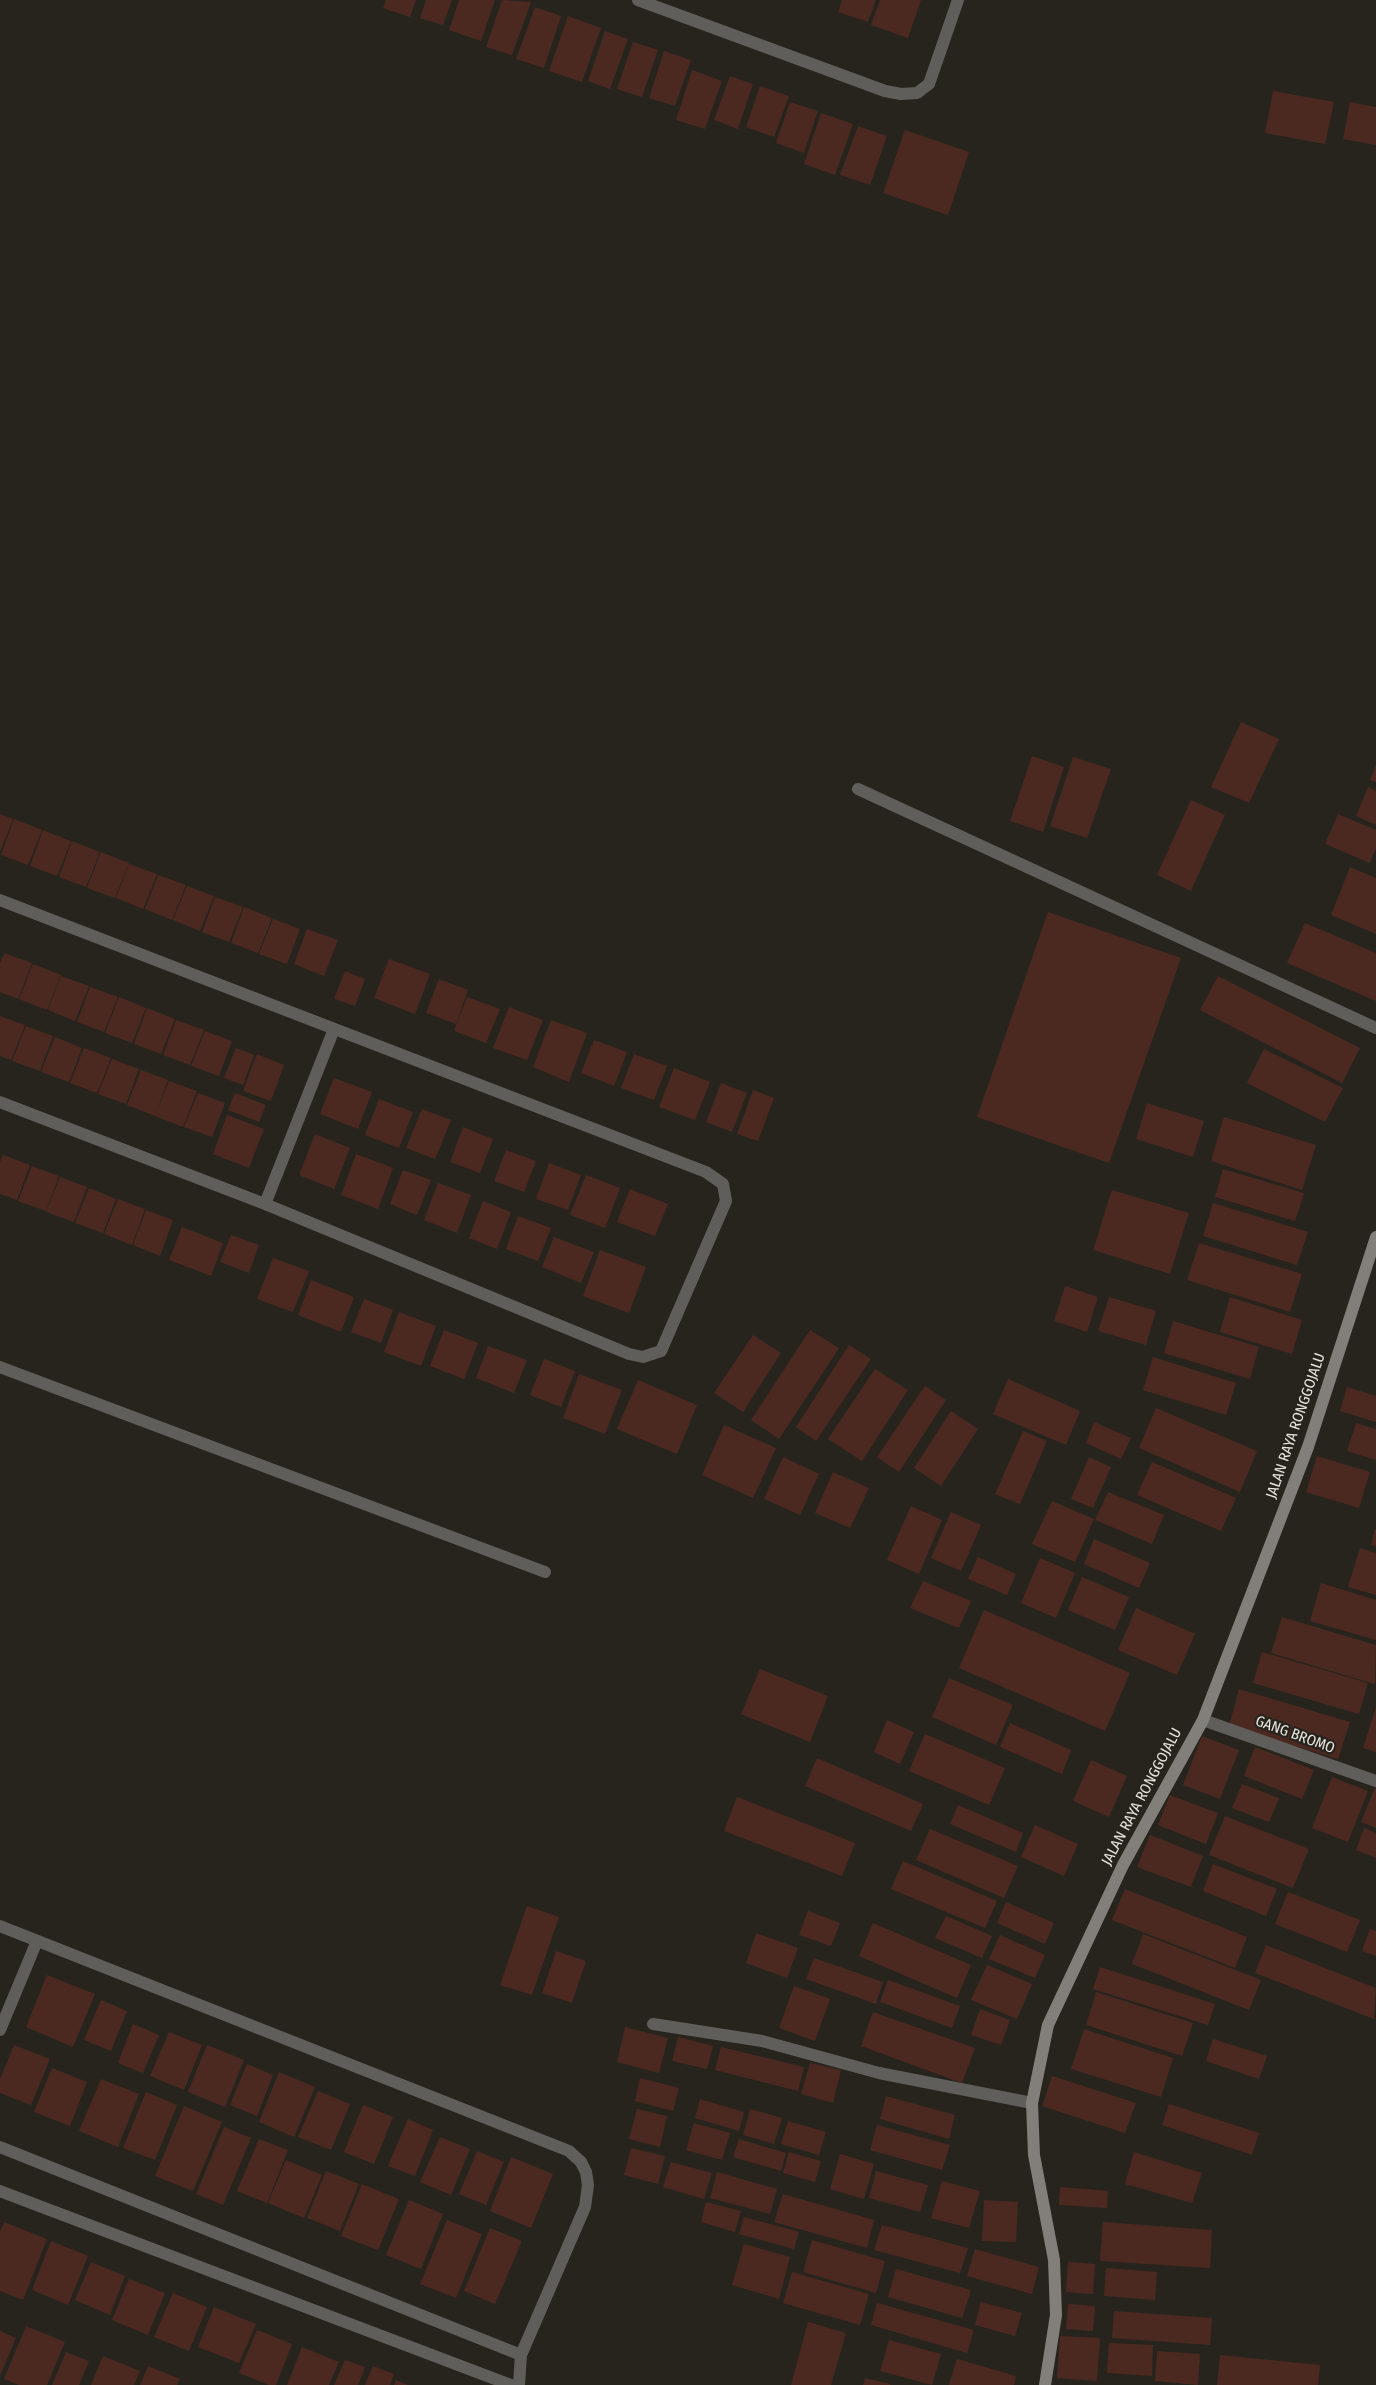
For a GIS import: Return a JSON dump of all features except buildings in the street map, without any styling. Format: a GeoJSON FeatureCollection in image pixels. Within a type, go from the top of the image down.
{"type":"FeatureCollection","features":[{"type":"Feature","properties":{"kind":"street"},"geometry":{"type":"LineString","coordinates":[[638,0],[885,91],[901,94],[917,93],[929,84],[958,0]]}},
{"type":"Feature","properties":{"kind":"street"},"geometry":{"type":"LineString","coordinates":[[858,789],[1376,1028]]}},
{"type":"Feature","properties":{"kind":"street"},"geometry":{"type":"LineString","coordinates":[[0,900],[706,1172],[723,1184],[726,1201],[661,1351],[643,1357],[629,1354],[264,1204],[0,1102]]}},
{"type":"Feature","properties":{"kind":"street"},"geometry":{"type":"LineString","coordinates":[[264,1204],[334,1029]]}},
{"type":"Feature","properties":{"kind":"street","name":"JALAN RAYA RONGGOJALU"},"geometry":{"type":"LineString","coordinates":[[1045,2385],[1056,2315],[1054,2260],[1034,2155],[1032,2103],[1048,2026],[1123,1866],[1203,1720],[1308,1447],[1376,1237]]}},
{"type":"Feature","properties":{"kind":"street"},"geometry":{"type":"LineString","coordinates":[[0,1367],[546,1572]]}},
{"type":"Feature","properties":{"kind":"street","name":"GANG BROMO"},"geometry":{"type":"LineString","coordinates":[[1203,1720],[1376,1781]]}},
{"type":"Feature","properties":{"kind":"street"},"geometry":{"type":"LineString","coordinates":[[0,1926],[569,2151],[581,2162],[586,2172],[588,2186],[585,2207],[521,2355],[519,2385]]}},
{"type":"Feature","properties":{"kind":"street"},"geometry":{"type":"LineString","coordinates":[[0,2030],[37,1941]]}},
{"type":"Feature","properties":{"kind":"street"},"geometry":{"type":"LineString","coordinates":[[652,2024],[762,2041],[879,2073],[1032,2103]]}},
{"type":"Feature","properties":{"kind":"street"},"geometry":{"type":"LineString","coordinates":[[0,2147],[521,2355]]}},
{"type":"Feature","properties":{"kind":"street"},"geometry":{"type":"LineString","coordinates":[[0,2191],[511,2385]]}}]}
